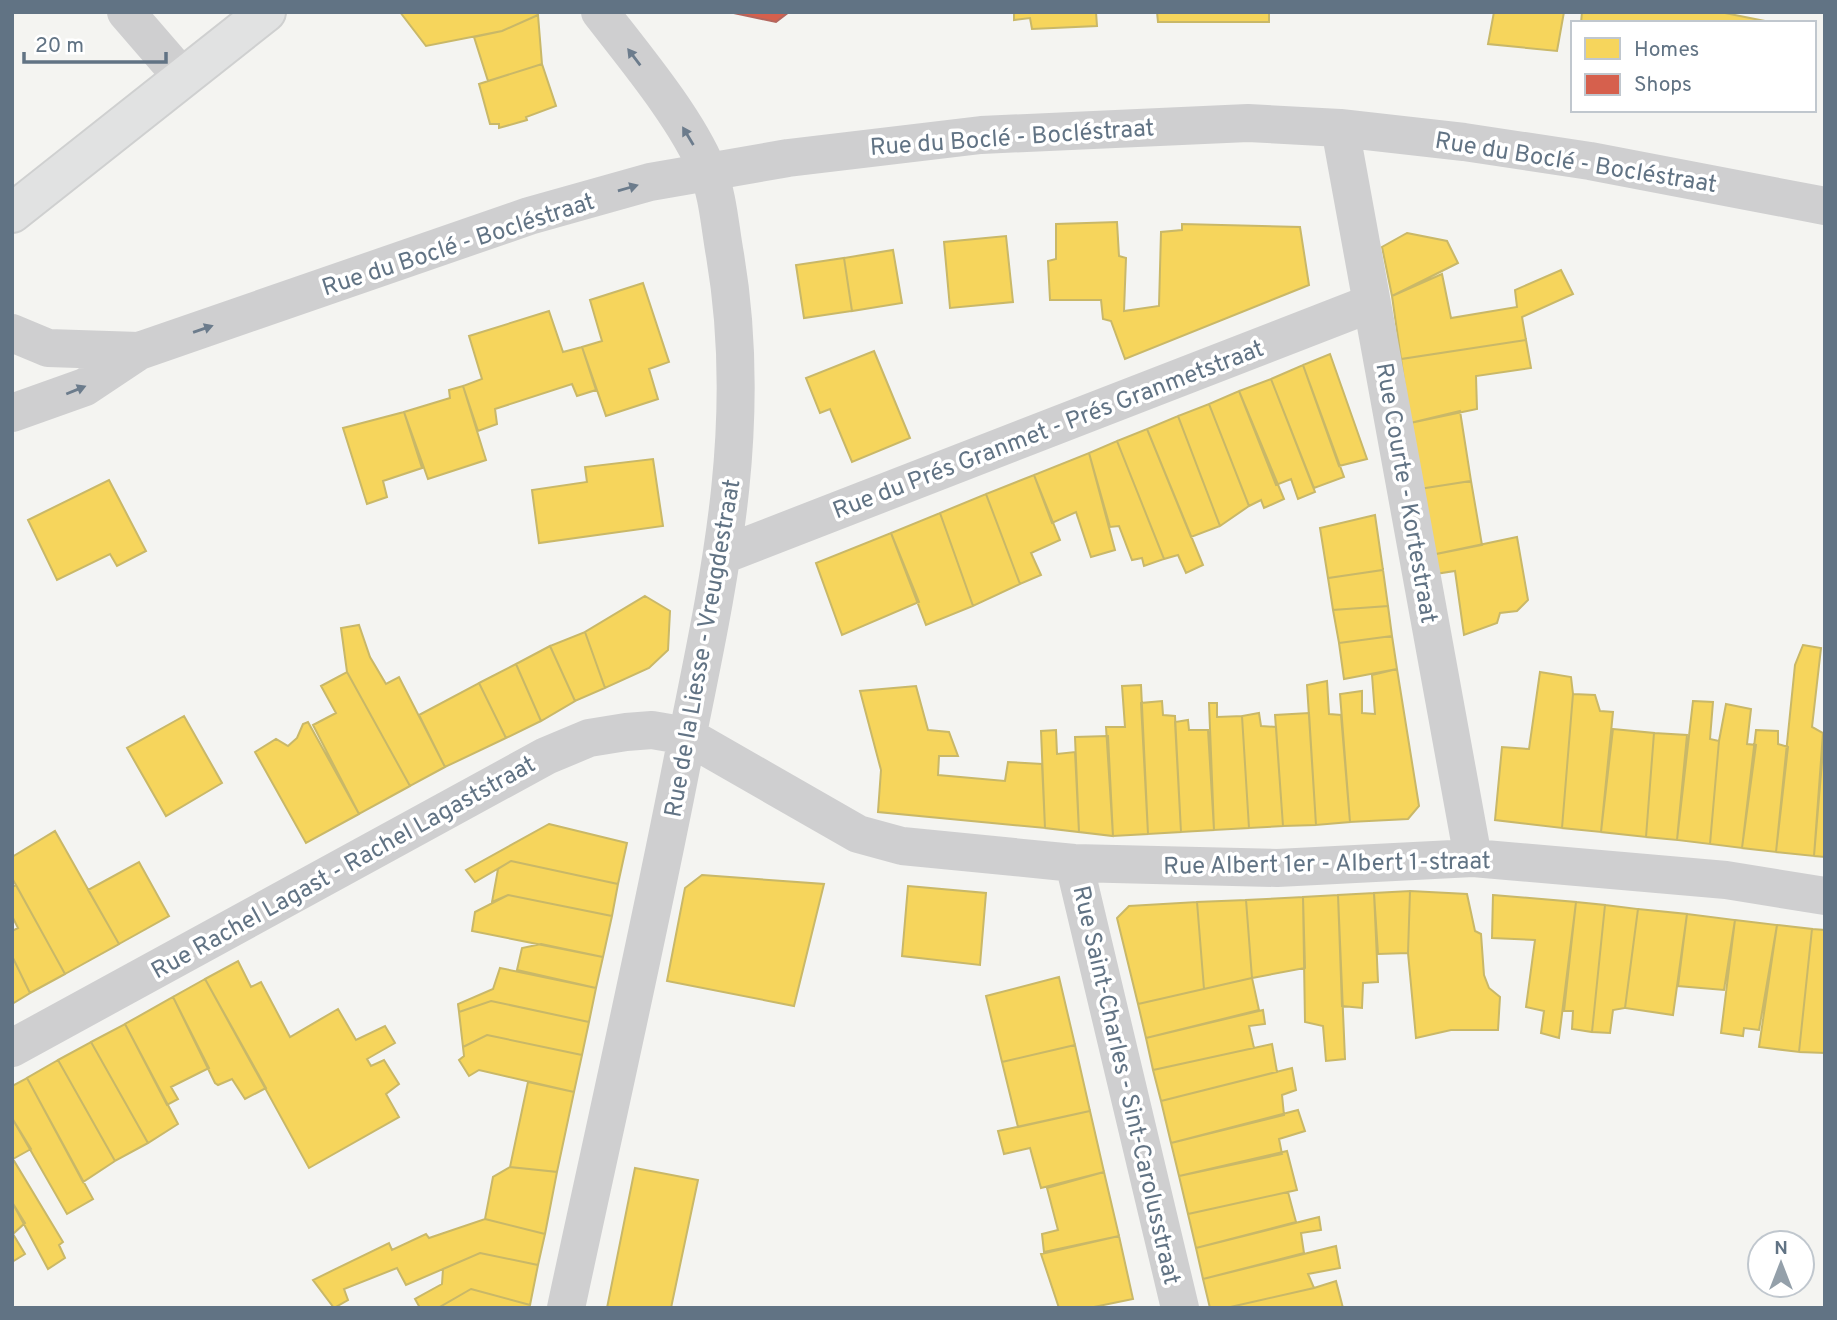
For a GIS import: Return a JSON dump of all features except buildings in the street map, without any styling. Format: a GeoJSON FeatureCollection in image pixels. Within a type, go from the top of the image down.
{"type":"FeatureCollection","features":[{"type":"Feature","properties":{"kind":"main road"},"geometry":{"type":"LineString","coordinates":[[12,213],[266,12]]}},
{"type":"Feature","properties":{"kind":"street"},"geometry":{"type":"LineString","coordinates":[[126,12],[183,78]]}},
{"type":"Feature","properties":{"kind":"street","name":"Rue de la Liesse - Vreugdestraat"},"geometry":{"type":"LineString","coordinates":[[566,1308],[723,555],[737,428],[736,337],[732,295],[708,170],[667,103],[600,12]]}},
{"type":"Feature","properties":{"kind":"street","name":"Rue du Boclé - Bocléstraat"},"geometry":{"type":"LineString","coordinates":[[12,413],[85,387],[139,351],[528,216],[650,182],[708,170],[877,146],[981,135],[1248,123],[1340,128],[1464,142],[1590,161],[1825,206]]}},
{"type":"Feature","properties":{"kind":"street","name":"Rue Courte - Kortestraat"},"geometry":{"type":"LineString","coordinates":[[1340,128],[1473,858]]}},
{"type":"Feature","properties":{"kind":"street","name":"Rue du Prés Granmet - Prés Granmetstraat"},"geometry":{"type":"LineString","coordinates":[[723,555],[1372,303]]}},
{"type":"Feature","properties":{"kind":"street","name":"Rue du Boclé - Bocléstraat"},"geometry":{"type":"LineString","coordinates":[[12,333],[48,348],[139,351]]}},
{"type":"Feature","properties":{"kind":"street","name":"Rue Rachel Lagast - Rachel Lagaststraat"},"geometry":{"type":"LineString","coordinates":[[12,1048],[545,756],[589,738],[626,732],[652,730],[687,736]]}},
{"type":"Feature","properties":{"kind":"street","name":"Rue Albert 1er - Albert 1-straat"},"geometry":{"type":"LineString","coordinates":[[687,736],[858,834],[877,841],[1074,863],[1277,868],[1473,858],[1726,880],[1825,896]]}},
{"type":"Feature","properties":{"kind":"street","name":"Rue Saint-Charles - Sint-Carolusstraat"},"geometry":{"type":"LineString","coordinates":[[1074,863],[1180,1308]]}}]}
